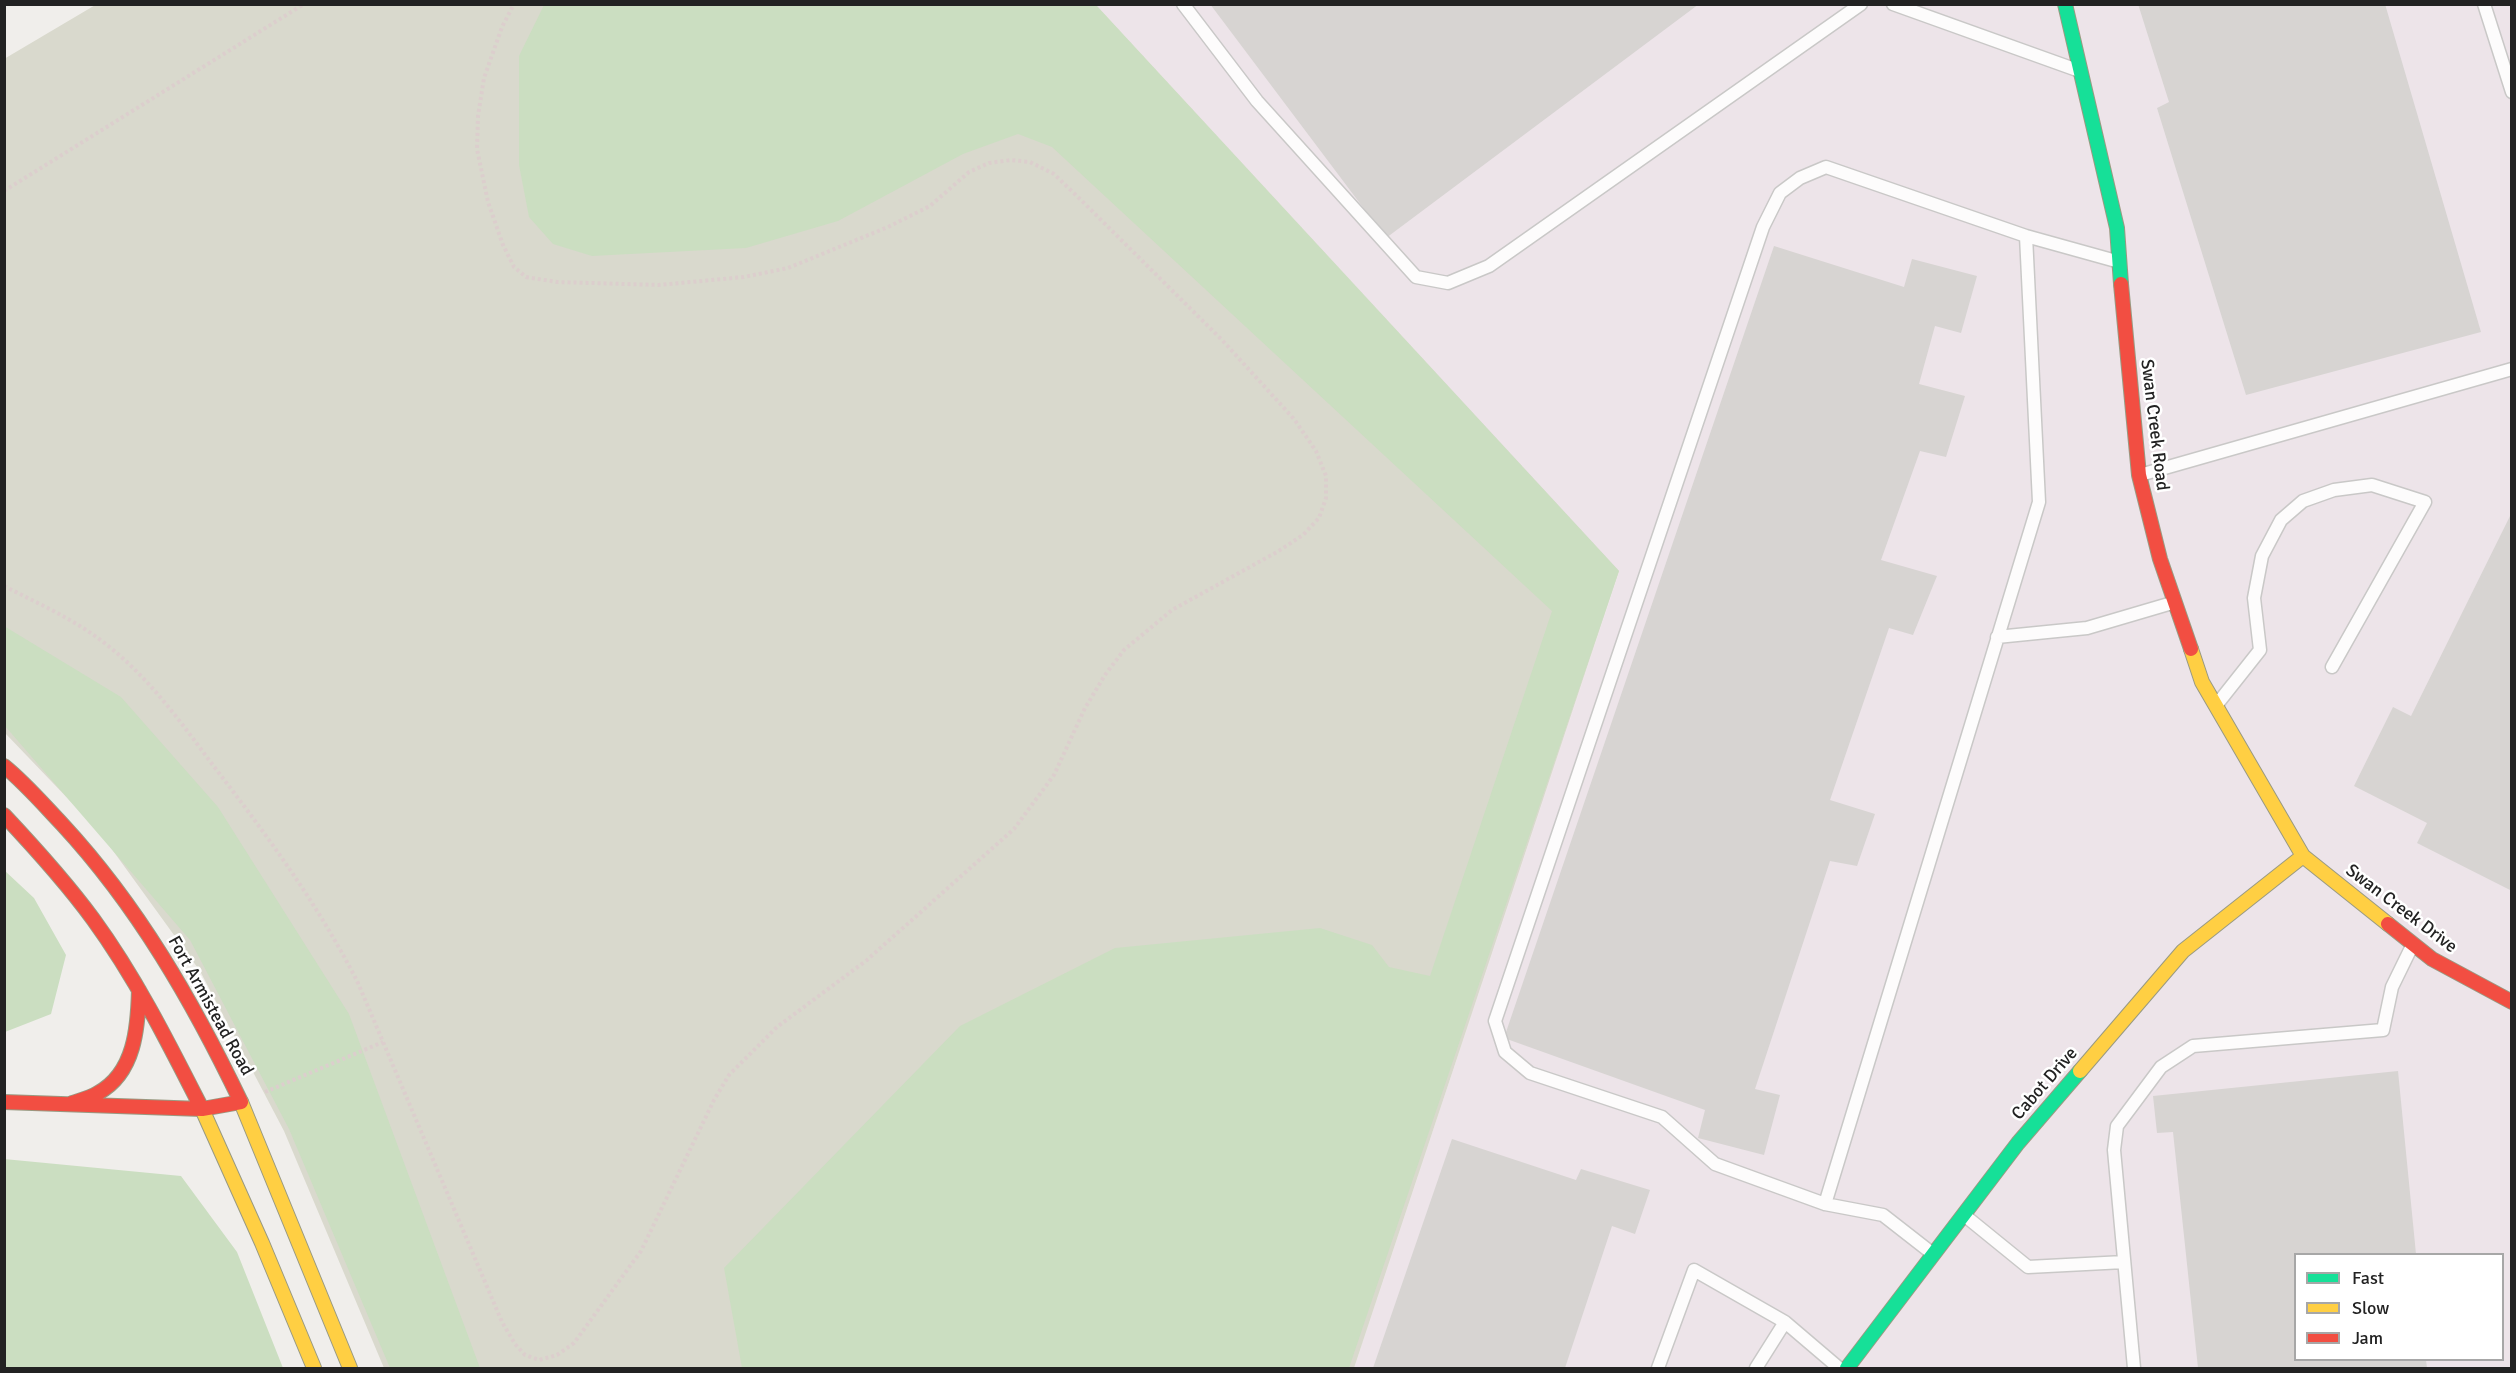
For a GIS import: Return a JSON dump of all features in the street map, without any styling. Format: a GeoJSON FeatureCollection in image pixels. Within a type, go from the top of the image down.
{"type":"FeatureCollection","features":[{"type":"Feature","properties":{"kind":"main road","name":"Swan Creek Road"},"geometry":{"type":"LineString","coordinates":[[2065,4],[2117,228],[2125,344],[2139,475],[2160,559],[2202,682],[2303,856]]}},
{"type":"Feature","properties":{"kind":"main road","name":"Fort Armistead Road"},"geometry":{"type":"LineString","coordinates":[[4,766],[73,835],[125,898],[171,969],[206,1030],[242,1102],[350,1368]]}},
{"type":"Feature","properties":{"kind":"main road"},"geometry":{"type":"LineString","coordinates":[[4,815],[43,856],[94,920],[139,990],[202,1109],[262,1243],[314,1368]]}},
{"type":"Feature","properties":{"kind":"main road","name":"Swan Creek Drive"},"geometry":{"type":"LineString","coordinates":[[2303,856],[2432,959],[2511,1002]]}},
{"type":"Feature","properties":{"kind":"main road","name":"Cabot Drive"},"geometry":{"type":"LineString","coordinates":[[1847,1368],[2018,1143],[2182,951],[2303,856]]}},
{"type":"Feature","properties":{"kind":"main road"},"geometry":{"type":"LineString","coordinates":[[67,1104],[100,1092],[122,1071],[129,1058],[138,1026],[139,990]]}},
{"type":"Feature","properties":{"kind":"main road"},"geometry":{"type":"LineString","coordinates":[[4,1102],[202,1109],[242,1102]]}},
{"type":"Feature","properties":{"kind":"lane"},"geometry":{"type":"LineString","coordinates":[[1183,4],[1257,101],[1416,277],[1448,283],[1489,266],[1861,4]]}},
{"type":"Feature","properties":{"kind":"lane"},"geometry":{"type":"LineString","coordinates":[[1893,4],[2081,72]]}},
{"type":"Feature","properties":{"kind":"lane"},"geometry":{"type":"LineString","coordinates":[[2484,4],[2511,92]]}},
{"type":"Feature","properties":{"kind":"lane"},"geometry":{"type":"LineString","coordinates":[[1934,1254],[1883,1215],[1825,1204],[1715,1164],[1662,1117],[1530,1073],[1505,1052],[1495,1021],[1763,227],[1780,193],[1800,178],[1826,167],[2026,236],[2120,262]]}},
{"type":"Feature","properties":{"kind":"lane"},"geometry":{"type":"LineString","coordinates":[[1825,1204],[2038,502],[2026,236]]}},
{"type":"Feature","properties":{"kind":"lane"},"geometry":{"type":"LineString","coordinates":[[2139,475],[2511,369]]}},
{"type":"Feature","properties":{"kind":"lane"},"geometry":{"type":"LineString","coordinates":[[2216,706],[2260,650],[2254,598],[2262,556],[2281,520],[2303,501],[2334,490],[2362,486],[2372,485],[2425,502],[2332,667]]}},
{"type":"Feature","properties":{"kind":"lane"},"geometry":{"type":"LineString","coordinates":[[1998,637],[2086,627],[2175,603]]}},
{"type":"Feature","properties":{"kind":"lane"},"geometry":{"type":"LineString","coordinates":[[2134,1368],[2114,1150],[2117,1126],[2161,1066],[2193,1046],[2384,1030],[2392,987],[2413,944]]}},
{"type":"Feature","properties":{"kind":"lane"},"geometry":{"type":"LineString","coordinates":[[1964,1215],[2028,1267],[2124,1262]]}},
{"type":"Feature","properties":{"kind":"lane"},"geometry":{"type":"LineString","coordinates":[[1658,1368],[1694,1270],[1785,1322],[1839,1368]]}},
{"type":"Feature","properties":{"kind":"lane"},"geometry":{"type":"LineString","coordinates":[[1756,1368],[1785,1322]]}},
{"type":"Feature","properties":{"kind":"path"},"geometry":{"type":"LineString","coordinates":[[4,191],[304,4]]}},
{"type":"Feature","properties":{"kind":"path"},"geometry":{"type":"LineString","coordinates":[[4,586],[78,624],[107,645],[153,687],[269,838],[335,938],[383,1042],[502,1322],[525,1355],[539,1360],[557,1355],[574,1343],[641,1251],[714,1100],[729,1074],[777,1026],[867,960],[1014,829],[1053,775],[1085,708],[1124,650],[1172,609],[1277,552],[1303,535],[1319,518],[1326,498],[1326,476],[1316,451],[1294,419],[1222,342],[1082,201],[1054,174],[1030,162],[1011,160],[989,163],[969,172],[930,206],[888,227],[788,268],[744,277],[659,285],[557,282],[526,277],[514,267],[503,245],[488,202],[477,149],[478,116],[484,78],[502,27],[514,4]]}},
{"type":"Feature","properties":{"kind":"path"},"geometry":{"type":"LineString","coordinates":[[242,1102],[383,1042]]}},
{"type":"Feature","properties":{"kind":"shaded area"},"geometry":{"type":"Polygon","coordinates":[[[97,4],[1096,5],[1619,571],[1354,1368],[384,1368],[284,1131],[200,971],[98,830],[5,733],[4,59],[97,4]]]}},
{"type":"Feature","properties":{"kind":"shaded area"},"geometry":{"type":"Polygon","coordinates":[[[1096,5],[2511,5],[2511,1368],[1354,1368],[1619,572],[1096,5]]]}},
{"type":"Feature","properties":{"kind":"green space"},"geometry":{"type":"Polygon","coordinates":[[[544,5],[1096,5],[1619,571],[1349,1368],[742,1368],[724,1268],[960,1026],[1115,948],[1320,928],[1372,945],[1389,967],[1430,976],[1552,611],[1052,147],[1018,134],[963,154],[838,221],[746,248],[592,256],[553,244],[529,217],[519,165],[519,56],[544,5]]]}},
{"type":"Feature","properties":{"kind":"green space"},"geometry":{"type":"Polygon","coordinates":[[[4,626],[121,697],[218,807],[349,1014],[480,1368],[390,1368],[289,1129],[190,940],[5,726],[4,626]]]}},
{"type":"Feature","properties":{"kind":"green space"},"geometry":{"type":"Polygon","coordinates":[[[4,870],[34,898],[66,955],[51,1014],[5,1032],[4,870]]]}},
{"type":"Feature","properties":{"kind":"green space"},"geometry":{"type":"Polygon","coordinates":[[[4,1159],[181,1176],[237,1252],[283,1368],[5,1368],[4,1159]]]}},
{"type":"Feature","properties":{"kind":"building"},"geometry":{"type":"Polygon","coordinates":[[[1210,4],[1699,4],[1386,238],[1210,4]]]}},
{"type":"Feature","properties":{"kind":"building"},"geometry":{"type":"Polygon","coordinates":[[[2138,4],[2385,4],[2481,332],[2246,395],[2157,108],[2169,102],[2138,4]]]}},
{"type":"Feature","properties":{"kind":"building"},"geometry":{"type":"Polygon","coordinates":[[[1774,246],[1904,287],[1912,259],[1977,276],[1961,333],[1935,326],[1919,384],[1965,396],[1946,457],[1920,451],[1881,560],[1937,576],[1913,635],[1889,628],[1830,800],[1875,814],[1857,866],[1830,861],[1755,1089],[1780,1095],[1764,1155],[1698,1138],[1705,1110],[1504,1038],[1774,246]]]}},
{"type":"Feature","properties":{"kind":"building"},"geometry":{"type":"Polygon","coordinates":[[[2512,512],[2512,891],[2417,843],[2427,823],[2354,786],[2393,707],[2411,716],[2512,512]]]}},
{"type":"Feature","properties":{"kind":"building"},"geometry":{"type":"Polygon","coordinates":[[[2398,1071],[2416,1253],[2294,1253],[2294,1361],[2426,1361],[2427,1368],[2198,1368],[2173,1132],[2157,1133],[2153,1096],[2398,1071]]]}},
{"type":"Feature","properties":{"kind":"building"},"geometry":{"type":"Polygon","coordinates":[[[1452,1139],[1576,1180],[1581,1169],[1650,1190],[1635,1234],[1612,1226],[1565,1368],[1373,1368],[1452,1139]]]}},
{"type":"Feature","properties":{"kind":"traffic: fast"},"geometry":{"type":"LineString","coordinates":[[2065,4],[2117,228],[2121,284]]}},
{"type":"Feature","properties":{"kind":"traffic: fast"},"geometry":{"type":"LineString","coordinates":[[1847,1368],[2018,1143],[2080,1071]]}},
{"type":"Feature","properties":{"kind":"traffic: slow"},"geometry":{"type":"LineString","coordinates":[[2191,649],[2202,682],[2303,856],[2388,924]]}},
{"type":"Feature","properties":{"kind":"traffic: slow"},"geometry":{"type":"LineString","coordinates":[[2080,1071],[2183,951],[2303,856]]}},
{"type":"Feature","properties":{"kind":"traffic: slow"},"geometry":{"type":"LineString","coordinates":[[241,1102],[350,1368]]}},
{"type":"Feature","properties":{"kind":"traffic: slow"},"geometry":{"type":"LineString","coordinates":[[202,1109],[262,1243],[314,1368]]}},
{"type":"Feature","properties":{"kind":"traffic: jam"},"geometry":{"type":"LineString","coordinates":[[2121,284],[2139,475],[2160,559],[2191,649]]}},
{"type":"Feature","properties":{"kind":"traffic: jam"},"geometry":{"type":"LineString","coordinates":[[4,766],[34,794],[90,855],[139,922],[183,992],[241,1102]]}},
{"type":"Feature","properties":{"kind":"traffic: jam"},"geometry":{"type":"LineString","coordinates":[[4,815],[83,905],[109,941],[151,1012],[202,1109]]}},
{"type":"Feature","properties":{"kind":"traffic: jam"},"geometry":{"type":"LineString","coordinates":[[2388,924],[2432,959],[2512,1002]]}},
{"type":"Feature","properties":{"kind":"traffic: jam"},"geometry":{"type":"LineString","coordinates":[[72,1103],[98,1093],[120,1074],[132,1048],[139,990]]}},
{"type":"Feature","properties":{"kind":"traffic: jam"},"geometry":{"type":"LineString","coordinates":[[4,1102],[202,1109],[241,1102]]}}]}
